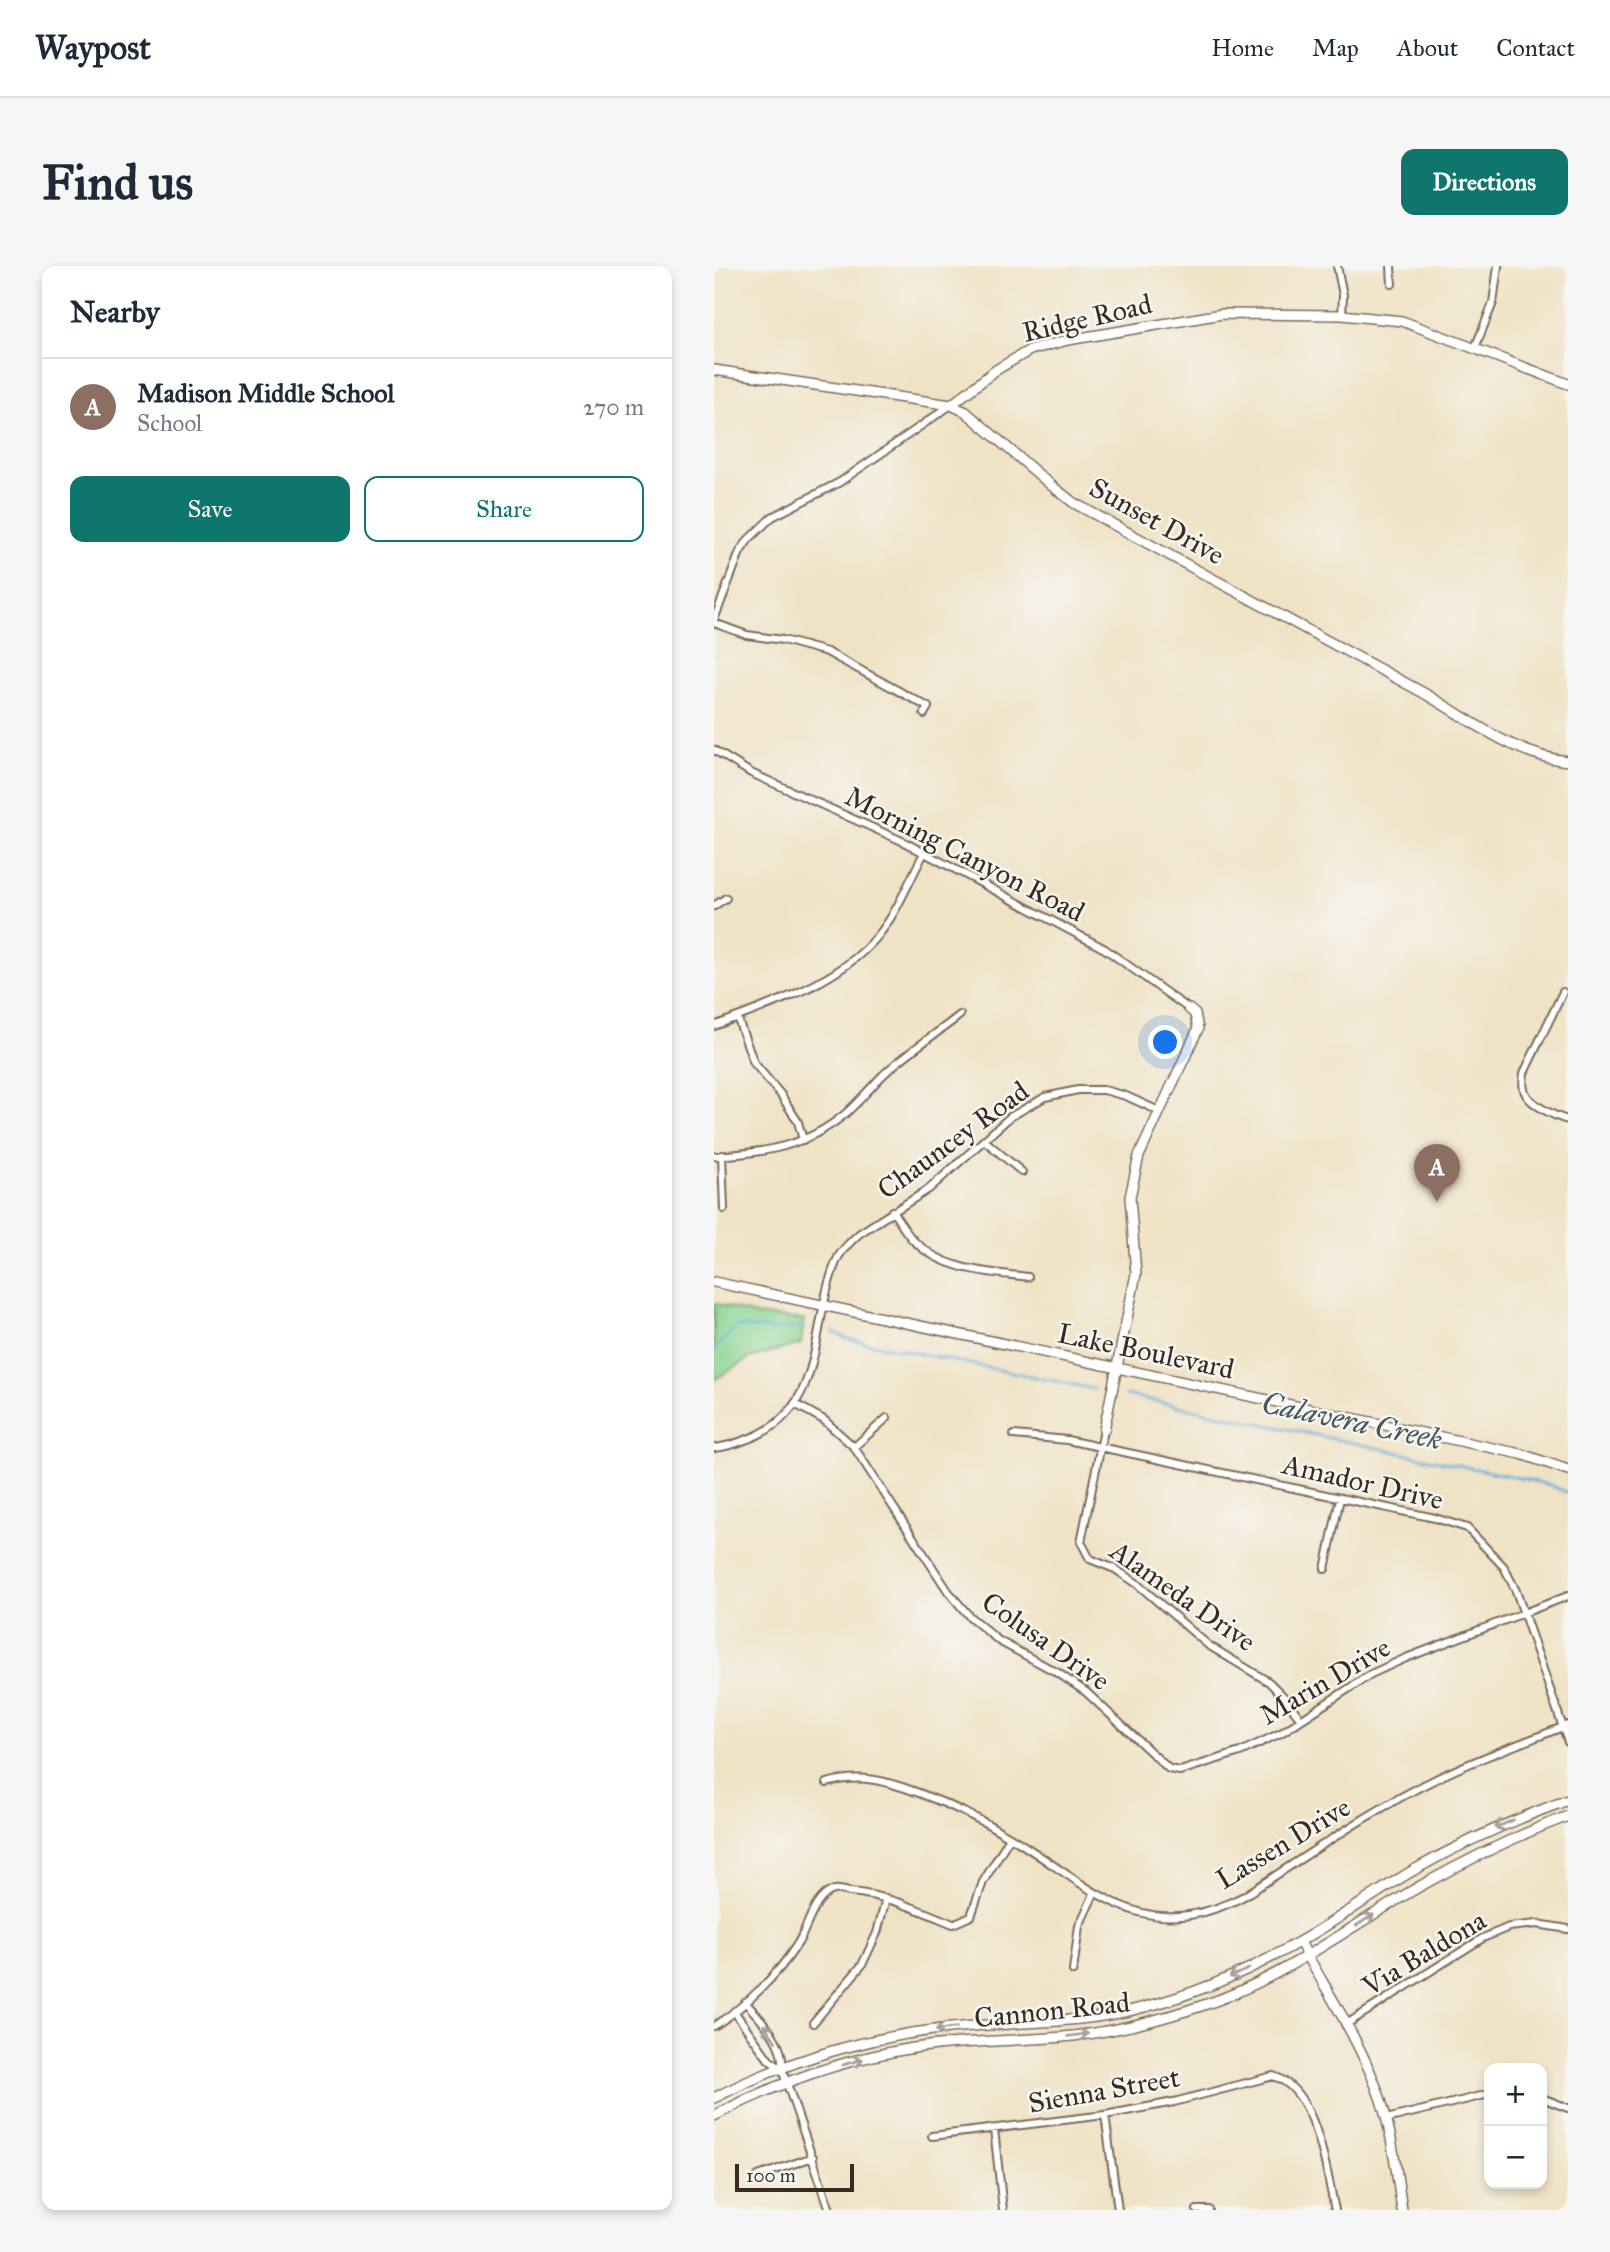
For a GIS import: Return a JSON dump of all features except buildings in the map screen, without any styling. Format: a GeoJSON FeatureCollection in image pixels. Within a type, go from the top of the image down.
{"type":"FeatureCollection","features":[{"type":"Feature","properties":{"kind":"main road","name":"Ridge Road"},"geometry":{"type":"LineString","coordinates":[[951,405],[996,370],[1030,350],[1068,340],[1222,314],[1342,315],[1402,321],[1568,384]]}},
{"type":"Feature","properties":{"kind":"main road","name":"Sunset Drive"},"geometry":{"type":"LineString","coordinates":[[714,370],[951,405],[966,412],[1074,503],[1443,704],[1520,749],[1552,760],[1568,761]]}},
{"type":"Feature","properties":{"kind":"main road","name":"Alameda Drive"},"geometry":{"type":"LineString","coordinates":[[1104,1430],[1136,1274],[1130,1197],[1139,1156],[1198,1029],[1195,1014],[1189,1009]]}},
{"type":"Feature","properties":{"kind":"main road","name":"Lake Boulevard"},"geometry":{"type":"LineString","coordinates":[[714,1282],[1521,1454],[1568,1469]]}},
{"type":"Feature","properties":{"kind":"main road","name":"Cannon Road"},"geometry":{"type":"LineString","coordinates":[[714,2098],[782,2069],[856,2045],[913,2033],[971,2026],[1068,2021],[1142,2008],[1254,1967],[1300,1942],[1415,1870],[1495,1828],[1568,1800]]}},
{"type":"Feature","properties":{"kind":"main road","name":"Cannon Road"},"geometry":{"type":"LineString","coordinates":[[714,2116],[787,2082],[860,2060],[916,2048],[972,2041],[1070,2036],[1145,2023],[1205,2005],[1307,1956],[1423,1884],[1503,1843],[1568,1816]]}},
{"type":"Feature","properties":{"kind":"main road"},"geometry":{"type":"LineString","coordinates":[[1300,1942],[1377,2089],[1386,2119],[1402,2210]]}},
{"type":"Feature","properties":{"kind":"street"},"geometry":{"type":"LineString","coordinates":[[1337,266],[1342,315]]}},
{"type":"Feature","properties":{"kind":"street"},"geometry":{"type":"LineString","coordinates":[[1391,266],[1392,284]]}},
{"type":"Feature","properties":{"kind":"street"},"geometry":{"type":"LineString","coordinates":[[1475,348],[1493,303],[1498,266]]}},
{"type":"Feature","properties":{"kind":"street","name":"Ridge Road"},"geometry":{"type":"LineString","coordinates":[[714,621],[740,552],[749,539],[772,517],[841,482],[951,405]]}},
{"type":"Feature","properties":{"kind":"street"},"geometry":{"type":"LineString","coordinates":[[714,621],[747,635],[783,640],[827,652],[928,707],[925,714]]}},
{"type":"Feature","properties":{"kind":"street","name":"Morning Canyon Road"},"geometry":{"type":"LineString","coordinates":[[714,750],[751,774],[902,841],[1105,948],[1189,1009]]}},
{"type":"Feature","properties":{"kind":"street"},"geometry":{"type":"LineString","coordinates":[[714,1026],[810,987],[859,955],[886,924],[925,853]]}},
{"type":"Feature","properties":{"kind":"street"},"geometry":{"type":"LineString","coordinates":[[714,906],[726,898]]}},
{"type":"Feature","properties":{"kind":"street"},"geometry":{"type":"LineString","coordinates":[[1563,992],[1524,1073],[1523,1087],[1528,1098],[1568,1120]]}},
{"type":"Feature","properties":{"kind":"street"},"geometry":{"type":"LineString","coordinates":[[714,1156],[754,1154],[786,1147],[824,1131],[884,1074],[960,1015]]}},
{"type":"Feature","properties":{"kind":"street"},"geometry":{"type":"LineString","coordinates":[[737,1017],[754,1063],[781,1095],[798,1122],[803,1140]]}},
{"type":"Feature","properties":{"kind":"street","name":"Chauncey Road"},"geometry":{"type":"LineString","coordinates":[[714,1448],[724,1448],[760,1436],[782,1422],[795,1404],[813,1366],[836,1260],[860,1233],[929,1189],[1026,1106],[1045,1097],[1078,1090],[1104,1090],[1126,1096],[1159,1111]]}},
{"type":"Feature","properties":{"kind":"street"},"geometry":{"type":"LineString","coordinates":[[984,1140],[1022,1172]]}},
{"type":"Feature","properties":{"kind":"street"},"geometry":{"type":"LineString","coordinates":[[722,1155],[724,1209]]}},
{"type":"Feature","properties":{"kind":"street"},"geometry":{"type":"LineString","coordinates":[[892,1211],[914,1241],[942,1261],[961,1267],[1028,1277]]}},
{"type":"Feature","properties":{"kind":"street","name":"Colusa Drive"},"geometry":{"type":"LineString","coordinates":[[795,1404],[824,1420],[854,1447],[948,1591],[969,1616],[999,1641],[1058,1673],[1086,1692],[1169,1769],[1180,1771]]}},
{"type":"Feature","properties":{"kind":"street"},"geometry":{"type":"LineString","coordinates":[[854,1447],[887,1418]]}},
{"type":"Feature","properties":{"kind":"street","name":"Alameda Drive"},"geometry":{"type":"LineString","coordinates":[[1104,1430],[1081,1542],[1090,1559],[1115,1569],[1136,1583],[1208,1645],[1269,1682],[1301,1719]]}},
{"type":"Feature","properties":{"kind":"street","name":"Amador Drive"},"geometry":{"type":"LineString","coordinates":[[1014,1435],[1067,1440],[1435,1518],[1466,1528],[1504,1567],[1516,1591],[1565,1726],[1568,1742]]}},
{"type":"Feature","properties":{"kind":"street"},"geometry":{"type":"LineString","coordinates":[[1325,1569],[1340,1498]]}},
{"type":"Feature","properties":{"kind":"street","name":"Marin Drive"},"geometry":{"type":"LineString","coordinates":[[1180,1771],[1240,1752],[1281,1733],[1371,1674],[1568,1596]]}},
{"type":"Feature","properties":{"kind":"street","name":"Lassen Drive"},"geometry":{"type":"LineString","coordinates":[[827,1783],[868,1777],[891,1782],[956,1807],[1010,1837],[1094,1894],[1121,1908],[1153,1916],[1198,1914],[1228,1905],[1374,1812],[1440,1777],[1516,1743],[1565,1726]]}},
{"type":"Feature","properties":{"kind":"street"},"geometry":{"type":"LineString","coordinates":[[714,2026],[745,2002],[775,1973],[798,1942],[821,1898],[834,1890],[886,1898],[953,1924],[971,1916],[983,1882],[1010,1837]]}},
{"type":"Feature","properties":{"kind":"street"},"geometry":{"type":"LineString","coordinates":[[1073,1970],[1079,1926],[1094,1894]]}},
{"type":"Feature","properties":{"kind":"street"},"geometry":{"type":"LineString","coordinates":[[813,2023],[862,1965],[877,1933],[886,1898]]}},
{"type":"Feature","properties":{"kind":"street","name":"Via Baldona"},"geometry":{"type":"LineString","coordinates":[[1345,2025],[1483,1938],[1509,1927],[1552,1925],[1568,1929]]}},
{"type":"Feature","properties":{"kind":"street"},"geometry":{"type":"LineString","coordinates":[[745,2002],[765,2024],[783,2055],[782,2069],[831,2210]]}},
{"type":"Feature","properties":{"kind":"street"},"geometry":{"type":"LineString","coordinates":[[734,2011],[769,2060],[782,2069]]}},
{"type":"Feature","properties":{"kind":"street","name":"Sienna Street"},"geometry":{"type":"LineString","coordinates":[[932,2136],[1105,2115],[1174,2102],[1273,2076],[1287,2081],[1304,2103],[1317,2131],[1335,2210]]}},
{"type":"Feature","properties":{"kind":"street"},"geometry":{"type":"LineString","coordinates":[[1386,2119],[1484,2095]]}},
{"type":"Feature","properties":{"kind":"street"},"geometry":{"type":"LineString","coordinates":[[1547,2100],[1568,2108]]}},
{"type":"Feature","properties":{"kind":"street"},"geometry":{"type":"LineString","coordinates":[[1105,2115],[1118,2210]]}},
{"type":"Feature","properties":{"kind":"street"},"geometry":{"type":"LineString","coordinates":[[993,2129],[1003,2210]]}},
{"type":"Feature","properties":{"kind":"street"},"geometry":{"type":"LineString","coordinates":[[758,2176],[813,2157]]}},
{"type":"Feature","properties":{"kind":"street"},"geometry":{"type":"LineString","coordinates":[[1198,2210],[1209,2210]]}},
{"type":"Feature","properties":{"kind":"green space"},"geometry":{"type":"Polygon","coordinates":[[[714,1303],[755,1315],[804,1320],[801,1344],[750,1358],[714,1380],[714,1303]]]}},
{"type":"Feature","properties":{"kind":"waterway","name":"Calavera Creek"},"geometry":{"type":"LineString","coordinates":[[714,1350],[737,1326],[778,1330],[803,1326]]}},
{"type":"Feature","properties":{"kind":"waterway","name":"Calavera Creek"},"geometry":{"type":"LineString","coordinates":[[833,1332],[848,1339],[1094,1389]]}},
{"type":"Feature","properties":{"kind":"waterway","name":"Calavera Creek"},"geometry":{"type":"LineString","coordinates":[[1126,1395],[1515,1477],[1550,1485],[1568,1493]]}},
{"type":"Feature","properties":{"kind":"place","name":"Madison Middle School"},"geometry":{"type":"Point","coordinates":[1437,1202]}}]}
